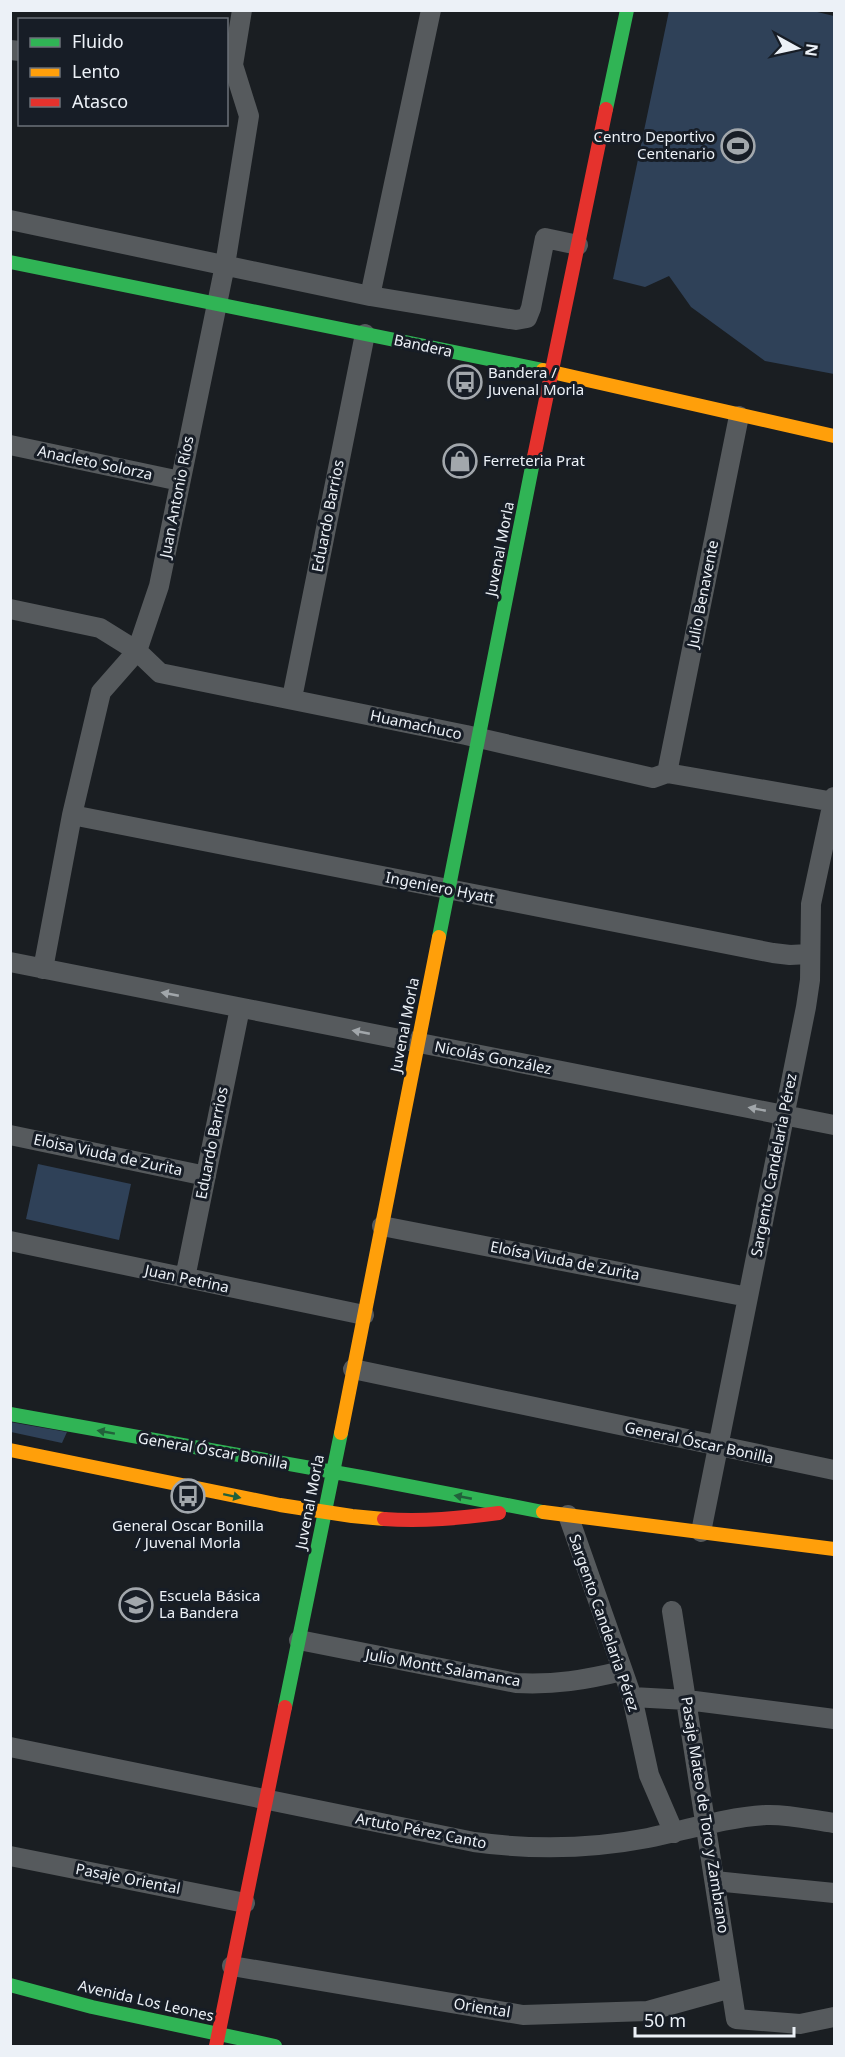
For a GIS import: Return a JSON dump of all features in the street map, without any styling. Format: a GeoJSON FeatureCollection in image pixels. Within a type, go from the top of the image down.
{"type":"FeatureCollection","features":[{"type":"Feature","properties":{"kind":"street","name":"Juan Antonio Ríos"},"geometry":{"type":"LineString","coordinates":[[43,969],[72,815],[101,692],[137,651],[159,586],[225,265],[249,116],[235,92],[233,66],[242,10]]}},
{"type":"Feature","properties":{"kind":"street"},"geometry":{"type":"LineString","coordinates":[[370,296],[431,10]]}},
{"type":"Feature","properties":{"kind":"street","name":"Juvenal Morla"},"geometry":{"type":"LineString","coordinates":[[217,2041],[325,1513],[551,372],[627,10]]}},
{"type":"Feature","properties":{"kind":"street"},"geometry":{"type":"LineString","coordinates":[[10,220],[370,296],[516,320],[527,318],[531,308],[545,238],[578,245]]}},
{"type":"Feature","properties":{"kind":"street","name":"Bandera"},"geometry":{"type":"LineString","coordinates":[[10,262],[551,372],[834,436]]}},
{"type":"Feature","properties":{"kind":"street","name":"Eduardo Barrios"},"geometry":{"type":"LineString","coordinates":[[292,699],[365,334]]}},
{"type":"Feature","properties":{"kind":"street","name":"Julio Benavente"},"geometry":{"type":"LineString","coordinates":[[667,772],[739,416]]}},
{"type":"Feature","properties":{"kind":"street","name":"Anacleto Solorza"},"geometry":{"type":"LineString","coordinates":[[10,445],[180,481]]}},
{"type":"Feature","properties":{"kind":"street","name":"Huamachuco"},"geometry":{"type":"LineString","coordinates":[[10,609],[100,628],[137,651],[160,673],[479,738],[653,778],[667,772],[834,801]]}},
{"type":"Feature","properties":{"kind":"street","name":"Sargento Candelaria Pérez"},"geometry":{"type":"LineString","coordinates":[[700,1532],[808,989],[811,904],[834,801]]}},
{"type":"Feature","properties":{"kind":"street","name":"Ingeniero Hyatt"},"geometry":{"type":"LineString","coordinates":[[72,815],[773,953],[809,954]]}},
{"type":"Feature","properties":{"kind":"street","name":"Nicolás González"},"geometry":{"type":"LineString","coordinates":[[10,962],[834,1125]]}},
{"type":"Feature","properties":{"kind":"street","name":"Eduardo Barrios"},"geometry":{"type":"LineString","coordinates":[[185,1278],[240,1008]]}},
{"type":"Feature","properties":{"kind":"street","name":"Eloisa Viuda de Zurita"},"geometry":{"type":"LineString","coordinates":[[10,1135],[206,1176]]}},
{"type":"Feature","properties":{"kind":"street","name":"Eloísa Viuda de Zurita"},"geometry":{"type":"LineString","coordinates":[[382,1226],[748,1297]]}},
{"type":"Feature","properties":{"kind":"street","name":"Juan Petrina"},"geometry":{"type":"LineString","coordinates":[[10,1242],[364,1315]]}},
{"type":"Feature","properties":{"kind":"street","name":"General Óscar Bonilla"},"geometry":{"type":"LineString","coordinates":[[353,1369],[834,1470]]}},
{"type":"Feature","properties":{"kind":"street","name":"General Óscar Bonilla"},"geometry":{"type":"LineString","coordinates":[[10,1414],[333,1472],[520,1509],[834,1549]]}},
{"type":"Feature","properties":{"kind":"street","name":"General Óscar Bonilla"},"geometry":{"type":"LineString","coordinates":[[10,1450],[293,1509],[357,1518],[447,1519],[484,1516],[520,1509]]}},
{"type":"Feature","properties":{"kind":"street","name":"Sargento Candelaria Pérez"},"geometry":{"type":"LineString","coordinates":[[567,1515],[632,1697],[649,1775],[674,1833]]}},
{"type":"Feature","properties":{"kind":"street","name":"Pasaje Mateo de Toro y Zambrano"},"geometry":{"type":"LineString","coordinates":[[672,1611],[736,2019],[800,2024],[834,2017]]}},
{"type":"Feature","properties":{"kind":"street","name":"Julio Montt Salamanca"},"geometry":{"type":"LineString","coordinates":[[299,1640],[516,1683],[577,1682],[622,1671]]}},
{"type":"Feature","properties":{"kind":"street"},"geometry":{"type":"LineString","coordinates":[[632,1697],[687,1700],[834,1719]]}},
{"type":"Feature","properties":{"kind":"street","name":"Artuto Pérez Canto"},"geometry":{"type":"LineString","coordinates":[[10,1747],[266,1801],[501,1846],[553,1848],[646,1839],[750,1816],[768,1815],[834,1823]]}},
{"type":"Feature","properties":{"kind":"street","name":"Pasaje Oriental"},"geometry":{"type":"LineString","coordinates":[[10,1856],[245,1903]]}},
{"type":"Feature","properties":{"kind":"street"},"geometry":{"type":"LineString","coordinates":[[716,1881],[834,1893]]}},
{"type":"Feature","properties":{"kind":"street","name":"Oriental"},"geometry":{"type":"LineString","coordinates":[[232,1966],[523,2014],[648,2011],[731,1988]]}},
{"type":"Feature","properties":{"kind":"street","name":"Avenida Los Leones"},"geometry":{"type":"LineString","coordinates":[[10,1985],[217,2041],[275,2046]]}},
{"type":"Feature","properties":{"kind":"shaded area","name":"Centro Deportivo Centenario"},"geometry":{"type":"Polygon","coordinates":[[[809,10],[834,16],[834,374],[765,361],[691,307],[669,276],[645,287],[613,279],[669,11],[809,10]]]}},
{"type":"Feature","properties":{"kind":"shaded area"},"geometry":{"type":"Polygon","coordinates":[[[38,1164],[131,1184],[119,1240],[26,1219],[38,1164]]]}},
{"type":"Feature","properties":{"kind":"shaded area"},"geometry":{"type":"Polygon","coordinates":[[[10,1422],[67,1432],[62,1443],[11,1432],[10,1422]]]}},
{"type":"Feature","properties":{"kind":"traffic: fast"},"geometry":{"type":"LineString","coordinates":[[606,109],[627,10]]}},
{"type":"Feature","properties":{"kind":"traffic: fast"},"geometry":{"type":"LineString","coordinates":[[10,262],[543,370]]}},
{"type":"Feature","properties":{"kind":"traffic: fast"},"geometry":{"type":"LineString","coordinates":[[439,937],[534,457]]}},
{"type":"Feature","properties":{"kind":"traffic: fast"},"geometry":{"type":"LineString","coordinates":[[10,1414],[543,1512]]}},
{"type":"Feature","properties":{"kind":"traffic: fast"},"geometry":{"type":"LineString","coordinates":[[285,1707],[341,1433]]}},
{"type":"Feature","properties":{"kind":"traffic: fast"},"geometry":{"type":"LineString","coordinates":[[10,1985],[92,2007],[275,2046]]}},
{"type":"Feature","properties":{"kind":"traffic: slow"},"geometry":{"type":"LineString","coordinates":[[543,370],[834,436]]}},
{"type":"Feature","properties":{"kind":"traffic: slow"},"geometry":{"type":"LineString","coordinates":[[341,1433],[439,937]]}},
{"type":"Feature","properties":{"kind":"traffic: slow"},"geometry":{"type":"LineString","coordinates":[[10,1450],[280,1505],[384,1519]]}},
{"type":"Feature","properties":{"kind":"traffic: slow"},"geometry":{"type":"LineString","coordinates":[[543,1512],[834,1549]]}},
{"type":"Feature","properties":{"kind":"traffic: jam"},"geometry":{"type":"LineString","coordinates":[[534,457],[606,109]]}},
{"type":"Feature","properties":{"kind":"traffic: jam"},"geometry":{"type":"LineString","coordinates":[[384,1519],[442,1519],[499,1513]]}},
{"type":"Feature","properties":{"kind":"traffic: jam"},"geometry":{"type":"LineString","coordinates":[[216,2046],[285,1707]]}},
{"type":"Feature","properties":{"kind":"place","name":"Centro Deportivo Centenario"},"geometry":{"type":"Point","coordinates":[738,146]}},
{"type":"Feature","properties":{"kind":"place","name":"Bandera / Juvenal Morla"},"geometry":{"type":"Point","coordinates":[465,382]}},
{"type":"Feature","properties":{"kind":"place","name":"Ferreteria Prat"},"geometry":{"type":"Point","coordinates":[460,461]}},
{"type":"Feature","properties":{"kind":"place","name":"General Oscar Bonilla / Juvenal Morla"},"geometry":{"type":"Point","coordinates":[188,1496]}},
{"type":"Feature","properties":{"kind":"place","name":"Escuela Básica La Bandera"},"geometry":{"type":"Point","coordinates":[136,1605]}}]}
